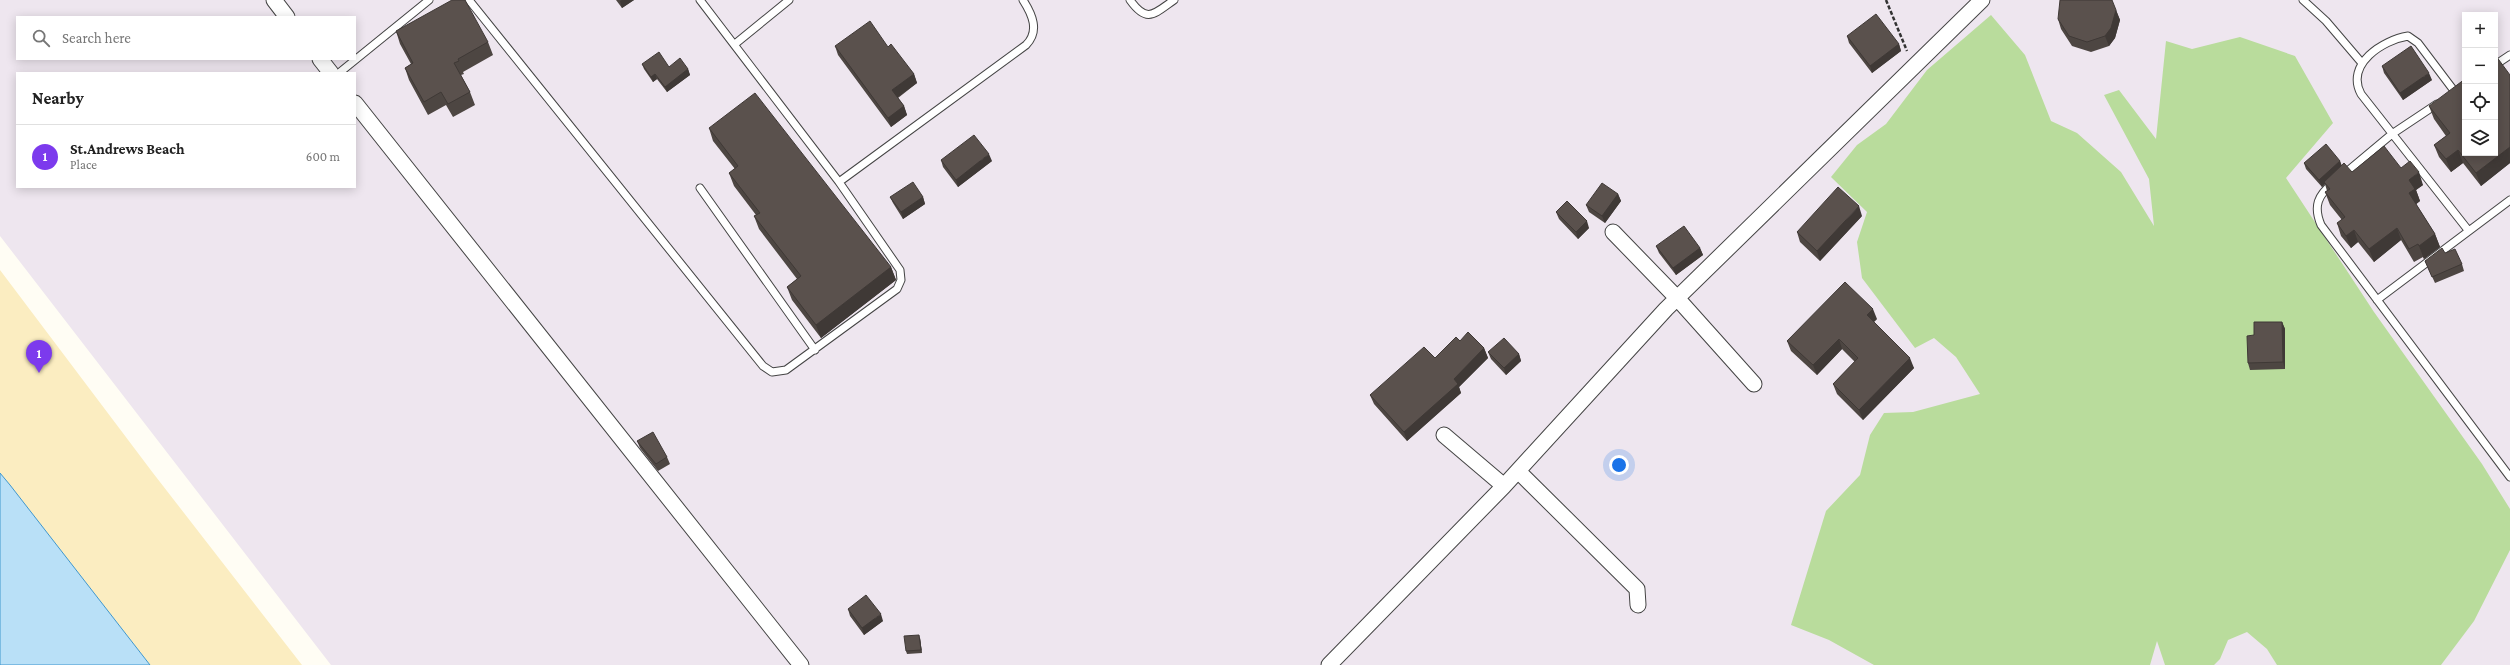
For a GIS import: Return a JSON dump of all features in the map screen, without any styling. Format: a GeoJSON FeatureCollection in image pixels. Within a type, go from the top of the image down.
{"type":"FeatureCollection","features":[{"type":"Feature","properties":{"kind":"street"},"geometry":{"type":"LineString","coordinates":[[274,0],[286,16]]}},
{"type":"Feature","properties":{"kind":"street"},"geometry":{"type":"LineString","coordinates":[[1329,665],[1504,486],[1677,298],[1982,0]]}},
{"type":"Feature","properties":{"kind":"street"},"geometry":{"type":"LineString","coordinates":[[321,60],[330,72]]}},
{"type":"Feature","properties":{"kind":"street"},"geometry":{"type":"LineString","coordinates":[[356,104],[801,665]]}},
{"type":"Feature","properties":{"kind":"street"},"geometry":{"type":"LineString","coordinates":[[1613,232],[1677,298],[1754,384]]}},
{"type":"Feature","properties":{"kind":"street"},"geometry":{"type":"LineString","coordinates":[[1444,435],[1504,486]]}},
{"type":"Feature","properties":{"kind":"street"},"geometry":{"type":"LineString","coordinates":[[1518,471],[1637,589],[1638,605]]}},
{"type":"Feature","properties":{"kind":"lane"},"geometry":{"type":"LineString","coordinates":[[356,59],[429,0]]}},
{"type":"Feature","properties":{"kind":"lane"},"geometry":{"type":"LineString","coordinates":[[469,0],[763,366],[772,372],[786,370],[897,289],[901,280],[900,270],[839,182],[700,0]]}},
{"type":"Feature","properties":{"kind":"lane"},"geometry":{"type":"LineString","coordinates":[[735,44],[789,0]]}},
{"type":"Feature","properties":{"kind":"lane"},"geometry":{"type":"LineString","coordinates":[[839,182],[1026,45],[1034,31],[1034,21],[1023,0]]}},
{"type":"Feature","properties":{"kind":"lane"},"geometry":{"type":"LineString","coordinates":[[1130,0],[1138,12],[1149,15],[1154,14],[1174,0]]}},
{"type":"Feature","properties":{"kind":"lane"},"geometry":{"type":"LineString","coordinates":[[2304,0],[2326,21],[2361,62]]}},
{"type":"Feature","properties":{"kind":"lane"},"geometry":{"type":"LineString","coordinates":[[2468,230],[2392,134],[2358,88],[2357,73],[2361,62],[2396,38],[2408,36],[2418,43],[2451,94],[2392,134],[2323,191],[2316,204],[2316,215],[2321,226],[2510,477]]}},
{"type":"Feature","properties":{"kind":"lane"},"geometry":{"type":"LineString","coordinates":[[2498,63],[2510,55]]}},
{"type":"Feature","properties":{"kind":"lane"},"geometry":{"type":"LineString","coordinates":[[340,72],[355,60]]}},
{"type":"Feature","properties":{"kind":"lane"},"geometry":{"type":"LineString","coordinates":[[700,188],[815,350]]}},
{"type":"Feature","properties":{"kind":"lane"},"geometry":{"type":"LineString","coordinates":[[2377,300],[2468,230],[2510,200]]}},
{"type":"Feature","properties":{"kind":"path"},"geometry":{"type":"LineString","coordinates":[[1886,0],[1914,68]]}},
{"type":"Feature","properties":{"kind":"shaded area"},"geometry":{"type":"Polygon","coordinates":[[[0,0],[2510,0],[2510,665],[331,665],[0,236],[0,0]]]}},
{"type":"Feature","properties":{"kind":"green space"},"geometry":{"type":"Polygon","coordinates":[[[1991,15],[2025,55],[2051,121],[2077,133],[2121,172],[2154,226],[2149,179],[2104,95],[2119,90],[2156,139],[2166,41],[2192,49],[2240,37],[2295,56],[2333,123],[2286,178],[2374,312],[2482,464],[2510,509],[2510,550],[2474,621],[2441,665],[2277,665],[2267,649],[2247,632],[2228,640],[2220,659],[2214,665],[2165,665],[2157,641],[2150,665],[1874,665],[1829,640],[1791,625],[1826,511],[1860,475],[1870,435],[1884,413],[1913,412],[1980,394],[1956,357],[1934,338],[1915,348],[1862,278],[1857,242],[1867,212],[1831,177],[1857,145],[1886,124],[1927,70],[1991,15]]]}},
{"type":"Feature","properties":{"kind":"sand"},"geometry":{"type":"Polygon","coordinates":[[[0,270],[153,473],[302,665],[150,665],[0,473],[0,270]]]}},
{"type":"Feature","properties":{"kind":"water"},"geometry":{"type":"Polygon","coordinates":[[[0,473],[10,485],[150,665],[0,665],[0,473]]]}},
{"type":"Feature","properties":{"kind":"building"},"geometry":{"type":"Polygon","coordinates":[[[452,0],[465,0],[488,42],[458,59],[459,61],[454,63],[470,92],[448,104],[441,92],[424,102],[405,68],[413,63],[396,31],[452,0]]]}},
{"type":"Feature","properties":{"kind":"building"},"geometry":{"type":"Polygon","coordinates":[[[2060,0],[2112,0],[2116,10],[2111,28],[2105,36],[2087,42],[2069,36],[2058,19],[2060,0]]]}},
{"type":"Feature","properties":{"kind":"building"},"geometry":{"type":"Polygon","coordinates":[[[1876,14],[1899,44],[1870,66],[1847,36],[1876,14]]]}},
{"type":"Feature","properties":{"kind":"building"},"geometry":{"type":"Polygon","coordinates":[[[870,21],[888,47],[891,44],[914,74],[892,90],[904,106],[888,118],[835,46],[870,21]]]}},
{"type":"Feature","properties":{"kind":"building"},"geometry":{"type":"Polygon","coordinates":[[[2411,46],[2429,73],[2400,93],[2382,66],[2411,46]]]}},
{"type":"Feature","properties":{"kind":"building"},"geometry":{"type":"Polygon","coordinates":[[[659,52],[669,67],[680,58],[688,69],[665,87],[655,74],[651,77],[642,64],[659,52]]]}},
{"type":"Feature","properties":{"kind":"building"},"geometry":{"type":"Polygon","coordinates":[[[2498,59],[2510,75],[2510,147],[2476,173],[2463,156],[2498,156],[2498,59]]]}},
{"type":"Feature","properties":{"kind":"building"},"geometry":{"type":"Polygon","coordinates":[[[2462,81],[2462,155],[2458,150],[2446,159],[2434,145],[2450,133],[2429,106],[2462,81]]]}},
{"type":"Feature","properties":{"kind":"building"},"geometry":{"type":"Polygon","coordinates":[[[755,93],[891,267],[816,325],[787,287],[801,276],[754,216],[760,213],[729,173],[738,166],[709,128],[755,93]]]}},
{"type":"Feature","properties":{"kind":"building"},"geometry":{"type":"Polygon","coordinates":[[[974,135],[989,154],[956,180],[941,160],[974,135]]]}},
{"type":"Feature","properties":{"kind":"building"},"geometry":{"type":"Polygon","coordinates":[[[2326,144],[2340,161],[2319,180],[2304,163],[2326,144]]]}},
{"type":"Feature","properties":{"kind":"building"},"geometry":{"type":"Polygon","coordinates":[[[2384,146],[2401,168],[2410,161],[2419,172],[2409,180],[2415,189],[2409,193],[2435,234],[2419,246],[2418,244],[2409,249],[2397,228],[2369,249],[2354,230],[2346,236],[2337,223],[2345,217],[2325,192],[2330,189],[2324,182],[2344,163],[2352,172],[2384,146]]]}},
{"type":"Feature","properties":{"kind":"building"},"geometry":{"type":"Polygon","coordinates":[[[913,182],[923,197],[901,212],[890,197],[913,182]]]}},
{"type":"Feature","properties":{"kind":"building"},"geometry":{"type":"Polygon","coordinates":[[[1602,183],[1618,194],[1602,216],[1586,205],[1602,183]]]}},
{"type":"Feature","properties":{"kind":"building"},"geometry":{"type":"Polygon","coordinates":[[[1838,187],[1859,206],[1817,251],[1797,232],[1838,187]]]}},
{"type":"Feature","properties":{"kind":"building"},"geometry":{"type":"Polygon","coordinates":[[[1567,201],[1587,221],[1576,232],[1556,212],[1567,201]]]}},
{"type":"Feature","properties":{"kind":"building"},"geometry":{"type":"Polygon","coordinates":[[[1684,226],[1700,248],[1673,268],[1656,246],[1684,226]]]}},
{"type":"Feature","properties":{"kind":"building"},"geometry":{"type":"Polygon","coordinates":[[[2442,248],[2445,253],[2455,249],[2462,264],[2432,277],[2425,261],[2442,248]]]}},
{"type":"Feature","properties":{"kind":"building"},"geometry":{"type":"Polygon","coordinates":[[[1845,282],[1873,309],[1867,315],[1910,358],[1859,410],[1833,384],[1858,358],[1839,339],[1813,365],[1787,341],[1845,282]]]}},
{"type":"Feature","properties":{"kind":"building"},"geometry":{"type":"Polygon","coordinates":[[[2254,322],[2282,322],[2283,362],[2248,363],[2247,336],[2254,335],[2254,322]]]}},
{"type":"Feature","properties":{"kind":"building"},"geometry":{"type":"Polygon","coordinates":[[[1468,332],[1484,348],[1454,379],[1458,384],[1404,432],[1370,395],[1424,347],[1435,358],[1456,337],[1460,341],[1468,332]]]}},
{"type":"Feature","properties":{"kind":"building"},"geometry":{"type":"Polygon","coordinates":[[[1504,338],[1519,354],[1504,368],[1488,352],[1504,338]]]}},
{"type":"Feature","properties":{"kind":"building"},"geometry":{"type":"Polygon","coordinates":[[[653,432],[667,457],[656,464],[637,441],[653,432]]]}},
{"type":"Feature","properties":{"kind":"building"},"geometry":{"type":"Polygon","coordinates":[[[866,595],[881,614],[862,628],[848,609],[866,595]]]}},
{"type":"Feature","properties":{"kind":"building"},"geometry":{"type":"Polygon","coordinates":[[[919,635],[921,650],[906,651],[904,636],[919,635]]]}},
{"type":"Feature","properties":{"kind":"place","name":"St.Andrews Beach"},"geometry":{"type":"Point","coordinates":[39,373]}}]}
